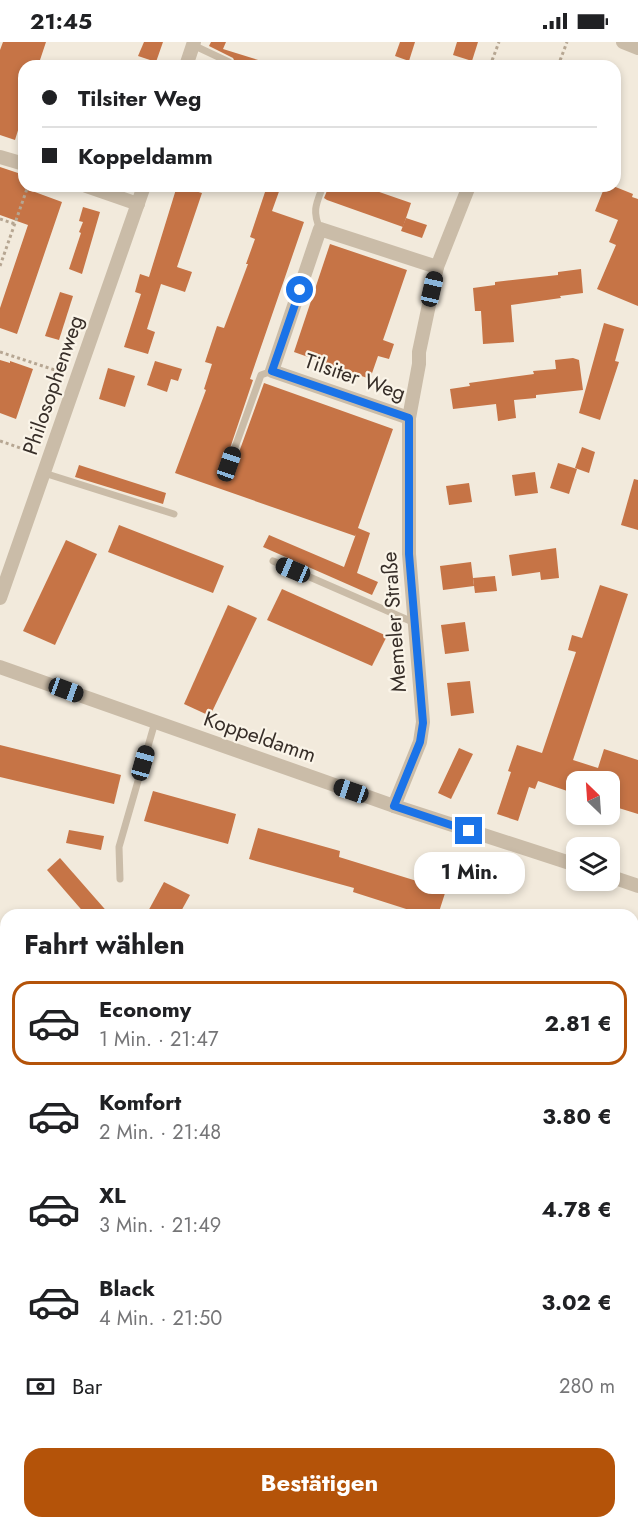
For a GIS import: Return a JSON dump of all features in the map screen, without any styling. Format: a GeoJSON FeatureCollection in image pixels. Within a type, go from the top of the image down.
{"type":"FeatureCollection","features":[{"type":"Feature","properties":{"kind":"street"},"geometry":{"type":"LineString","coordinates":[[623,42],[638,48]]}},
{"type":"Feature","properties":{"kind":"street"},"geometry":{"type":"LineString","coordinates":[[188,60],[193,44]]}},
{"type":"Feature","properties":{"kind":"street"},"geometry":{"type":"LineString","coordinates":[[0,157],[18,162]]}},
{"type":"Feature","properties":{"kind":"street"},"geometry":{"type":"LineString","coordinates":[[103,192],[138,204]]}},
{"type":"Feature","properties":{"kind":"street","name":"Philosophenweg"},"geometry":{"type":"LineString","coordinates":[[0,598],[142,192]]}},
{"type":"Feature","properties":{"kind":"street","name":"Memeler Straße"},"geometry":{"type":"LineString","coordinates":[[394,806],[420,742],[423,723],[409,554],[409,418],[421,342],[437,267],[467,192]]}},
{"type":"Feature","properties":{"kind":"street"},"geometry":{"type":"LineString","coordinates":[[320,230],[437,267]]}},
{"type":"Feature","properties":{"kind":"street","name":"Tilsiter Weg"},"geometry":{"type":"LineString","coordinates":[[320,230],[272,371],[409,418]]}},
{"type":"Feature","properties":{"kind":"street","name":"Koppeldamm"},"geometry":{"type":"LineString","coordinates":[[0,667],[394,806],[566,863]]}},
{"type":"Feature","properties":{"kind":"street"},"geometry":{"type":"LineString","coordinates":[[620,880],[638,886]]}},
{"type":"Feature","properties":{"kind":"lane"},"geometry":{"type":"LineString","coordinates":[[193,44],[225,60]]}},
{"type":"Feature","properties":{"kind":"lane"},"geometry":{"type":"LineString","coordinates":[[320,230],[314,217],[321,192]]}},
{"type":"Feature","properties":{"kind":"lane"},"geometry":{"type":"LineString","coordinates":[[229,464],[261,375],[272,371]]}},
{"type":"Feature","properties":{"kind":"lane"},"geometry":{"type":"LineString","coordinates":[[44,473],[174,514]]}},
{"type":"Feature","properties":{"kind":"lane"},"geometry":{"type":"LineString","coordinates":[[273,561],[415,623]]}},
{"type":"Feature","properties":{"kind":"lane"},"geometry":{"type":"LineString","coordinates":[[120,879],[119,846],[155,722]]}},
{"type":"Feature","properties":{"kind":"path"},"geometry":{"type":"LineString","coordinates":[[492,60],[499,42]]}},
{"type":"Feature","properties":{"kind":"path"},"geometry":{"type":"LineString","coordinates":[[560,60],[567,42]]}},
{"type":"Feature","properties":{"kind":"path"},"geometry":{"type":"LineString","coordinates":[[0,266],[26,192]]}},
{"type":"Feature","properties":{"kind":"path"},"geometry":{"type":"LineString","coordinates":[[0,219],[15,224]]}},
{"type":"Feature","properties":{"kind":"path"},"geometry":{"type":"LineString","coordinates":[[0,352],[78,378]]}},
{"type":"Feature","properties":{"kind":"path"},"geometry":{"type":"LineString","coordinates":[[0,441],[49,458]]}},
{"type":"Feature","properties":{"kind":"building"},"geometry":{"type":"Polygon","coordinates":[[[3,42],[46,42],[40,60],[18,60],[18,130],[15,140],[0,135],[0,50],[3,42]]]}},
{"type":"Feature","properties":{"kind":"building"},"geometry":{"type":"Polygon","coordinates":[[[144,42],[163,42],[157,60],[138,56],[144,42]]]}},
{"type":"Feature","properties":{"kind":"building"},"geometry":{"type":"Polygon","coordinates":[[[211,42],[226,42],[223,49],[258,60],[234,60],[209,46],[211,42]]]}},
{"type":"Feature","properties":{"kind":"building"},"geometry":{"type":"Polygon","coordinates":[[[400,42],[415,42],[409,60],[395,56],[400,42]]]}},
{"type":"Feature","properties":{"kind":"building"},"geometry":{"type":"Polygon","coordinates":[[[457,42],[478,42],[472,60],[453,55],[457,42]]]}},
{"type":"Feature","properties":{"kind":"building"},"geometry":{"type":"Polygon","coordinates":[[[0,167],[18,173],[18,192],[35,192],[62,202],[17,334],[0,328],[0,308],[28,225],[0,215],[0,167]]]}},
{"type":"Feature","properties":{"kind":"building"},"geometry":{"type":"Polygon","coordinates":[[[621,189],[633,194],[632,197],[638,199],[638,306],[597,289],[616,245],[609,242],[618,220],[595,211],[603,192],[621,192],[621,189]]]}},
{"type":"Feature","properties":{"kind":"building"},"geometry":{"type":"Polygon","coordinates":[[[175,192],[202,193],[177,267],[192,272],[185,292],[161,284],[147,329],[155,332],[148,354],[124,347],[141,294],[135,292],[140,274],[149,277],[175,192]]]}},
{"type":"Feature","properties":{"kind":"building"},"geometry":{"type":"Polygon","coordinates":[[[265,192],[279,192],[272,211],[304,222],[250,379],[253,380],[224,466],[229,470],[234,466],[264,383],[393,429],[358,528],[370,533],[357,573],[378,582],[372,595],[263,547],[269,535],[344,567],[356,534],[355,536],[175,473],[206,390],[204,389],[212,364],[205,362],[217,326],[224,328],[248,264],[246,264],[255,239],[250,237],[265,192]]]}},
{"type":"Feature","properties":{"kind":"building"},"geometry":{"type":"Polygon","coordinates":[[[326,192],[379,192],[411,203],[403,227],[324,198],[326,192]]]}},
{"type":"Feature","properties":{"kind":"building"},"geometry":{"type":"Polygon","coordinates":[[[83,207],[100,212],[82,274],[69,269],[81,233],[79,232],[83,222],[79,221],[83,207]]]}},
{"type":"Feature","properties":{"kind":"building"},"geometry":{"type":"Polygon","coordinates":[[[406,218],[427,225],[422,238],[401,231],[406,218]]]}},
{"type":"Feature","properties":{"kind":"building"},"geometry":{"type":"Polygon","coordinates":[[[330,244],[407,270],[383,340],[394,344],[389,359],[378,356],[370,379],[294,352],[330,244]]]}},
{"type":"Feature","properties":{"kind":"building"},"geometry":{"type":"Polygon","coordinates":[[[581,269],[583,293],[511,305],[514,342],[483,344],[481,311],[475,311],[473,288],[495,285],[495,282],[558,275],[558,272],[581,269]]]}},
{"type":"Feature","properties":{"kind":"building"},"geometry":{"type":"Polygon","coordinates":[[[60,292],[73,296],[59,340],[45,336],[60,292]]]}},
{"type":"Feature","properties":{"kind":"building"},"geometry":{"type":"Polygon","coordinates":[[[604,323],[624,329],[615,361],[619,362],[600,420],[579,413],[604,323]]]}},
{"type":"Feature","properties":{"kind":"building"},"geometry":{"type":"Polygon","coordinates":[[[573,358],[579,360],[583,390],[514,400],[516,418],[498,421],[496,404],[453,409],[450,389],[470,386],[469,383],[556,369],[555,360],[573,358]]]}},
{"type":"Feature","properties":{"kind":"building"},"geometry":{"type":"Polygon","coordinates":[[[0,360],[33,369],[16,419],[0,413],[0,360]]]}},
{"type":"Feature","properties":{"kind":"building"},"geometry":{"type":"Polygon","coordinates":[[[155,361],[182,369],[178,381],[171,379],[167,392],[147,385],[155,361]]]}},
{"type":"Feature","properties":{"kind":"building"},"geometry":{"type":"Polygon","coordinates":[[[108,368],[135,376],[125,407],[99,399],[108,368]]]}},
{"type":"Feature","properties":{"kind":"building"},"geometry":{"type":"Polygon","coordinates":[[[582,447],[595,452],[589,473],[575,468],[582,447]]]}},
{"type":"Feature","properties":{"kind":"building"},"geometry":{"type":"Polygon","coordinates":[[[558,463],[577,469],[569,494],[550,488],[558,463]]]}},
{"type":"Feature","properties":{"kind":"building"},"geometry":{"type":"Polygon","coordinates":[[[79,465],[166,493],[163,504],[75,477],[79,465]]]}},
{"type":"Feature","properties":{"kind":"building"},"geometry":{"type":"Polygon","coordinates":[[[535,472],[538,493],[515,496],[512,475],[535,472]]]}},
{"type":"Feature","properties":{"kind":"building"},"geometry":{"type":"Polygon","coordinates":[[[634,479],[638,480],[638,530],[621,525],[634,479]]]}},
{"type":"Feature","properties":{"kind":"building"},"geometry":{"type":"Polygon","coordinates":[[[469,483],[472,502],[449,505],[446,486],[469,483]]]}},
{"type":"Feature","properties":{"kind":"building"},"geometry":{"type":"Polygon","coordinates":[[[119,525],[224,566],[213,593],[108,552],[119,525]]]}},
{"type":"Feature","properties":{"kind":"building"},"geometry":{"type":"Polygon","coordinates":[[[66,540],[97,554],[55,645],[23,631],[66,540]]]}},
{"type":"Feature","properties":{"kind":"building"},"geometry":{"type":"Polygon","coordinates":[[[556,548],[559,578],[541,580],[540,572],[512,576],[509,555],[556,548]]]}},
{"type":"Feature","properties":{"kind":"building"},"geometry":{"type":"Polygon","coordinates":[[[471,562],[474,586],[443,590],[440,566],[471,562]]]}},
{"type":"Feature","properties":{"kind":"building"},"geometry":{"type":"Polygon","coordinates":[[[495,576],[497,591],[475,593],[473,578],[495,576]]]}},
{"type":"Feature","properties":{"kind":"building"},"geometry":{"type":"Polygon","coordinates":[[[600,585],[628,594],[573,760],[598,768],[604,749],[638,760],[638,814],[620,808],[620,771],[566,771],[566,791],[538,781],[535,789],[529,787],[518,821],[497,814],[517,745],[542,753],[576,652],[568,650],[572,635],[582,638],[600,585]]]}},
{"type":"Feature","properties":{"kind":"building"},"geometry":{"type":"Polygon","coordinates":[[[282,589],[387,636],[372,666],[267,620],[282,589]]]}},
{"type":"Feature","properties":{"kind":"building"},"geometry":{"type":"Polygon","coordinates":[[[228,605],[257,618],[210,716],[184,704],[228,605]]]}},
{"type":"Feature","properties":{"kind":"building"},"geometry":{"type":"Polygon","coordinates":[[[465,622],[469,651],[445,654],[441,625],[465,622]]]}},
{"type":"Feature","properties":{"kind":"building"},"geometry":{"type":"Polygon","coordinates":[[[470,681],[474,713],[451,716],[447,683],[470,681]]]}},
{"type":"Feature","properties":{"kind":"building"},"geometry":{"type":"Polygon","coordinates":[[[0,745],[121,775],[114,804],[0,777],[0,745]]]}},
{"type":"Feature","properties":{"kind":"building"},"geometry":{"type":"Polygon","coordinates":[[[459,748],[473,754],[451,799],[438,793],[459,748]]]}},
{"type":"Feature","properties":{"kind":"building"},"geometry":{"type":"Polygon","coordinates":[[[153,791],[236,814],[228,844],[144,821],[153,791]]]}},
{"type":"Feature","properties":{"kind":"building"},"geometry":{"type":"Polygon","coordinates":[[[258,828],[340,851],[339,857],[446,890],[440,909],[406,909],[353,892],[354,888],[249,859],[258,828]]]}},
{"type":"Feature","properties":{"kind":"building"},"geometry":{"type":"Polygon","coordinates":[[[69,830],[104,836],[101,850],[66,843],[69,830]]]}},
{"type":"Feature","properties":{"kind":"building"},"geometry":{"type":"Polygon","coordinates":[[[60,858],[105,909],[81,909],[47,870],[60,858]]]}},
{"type":"Feature","properties":{"kind":"building"},"geometry":{"type":"Polygon","coordinates":[[[164,882],[190,895],[182,909],[149,909],[164,882]]]}},
{"type":"Feature","properties":{"kind":"route"},"geometry":{"type":"LineString","coordinates":[[300,290],[272,371],[409,418],[409,554],[423,723],[420,742],[394,806],[469,831]]}}]}
